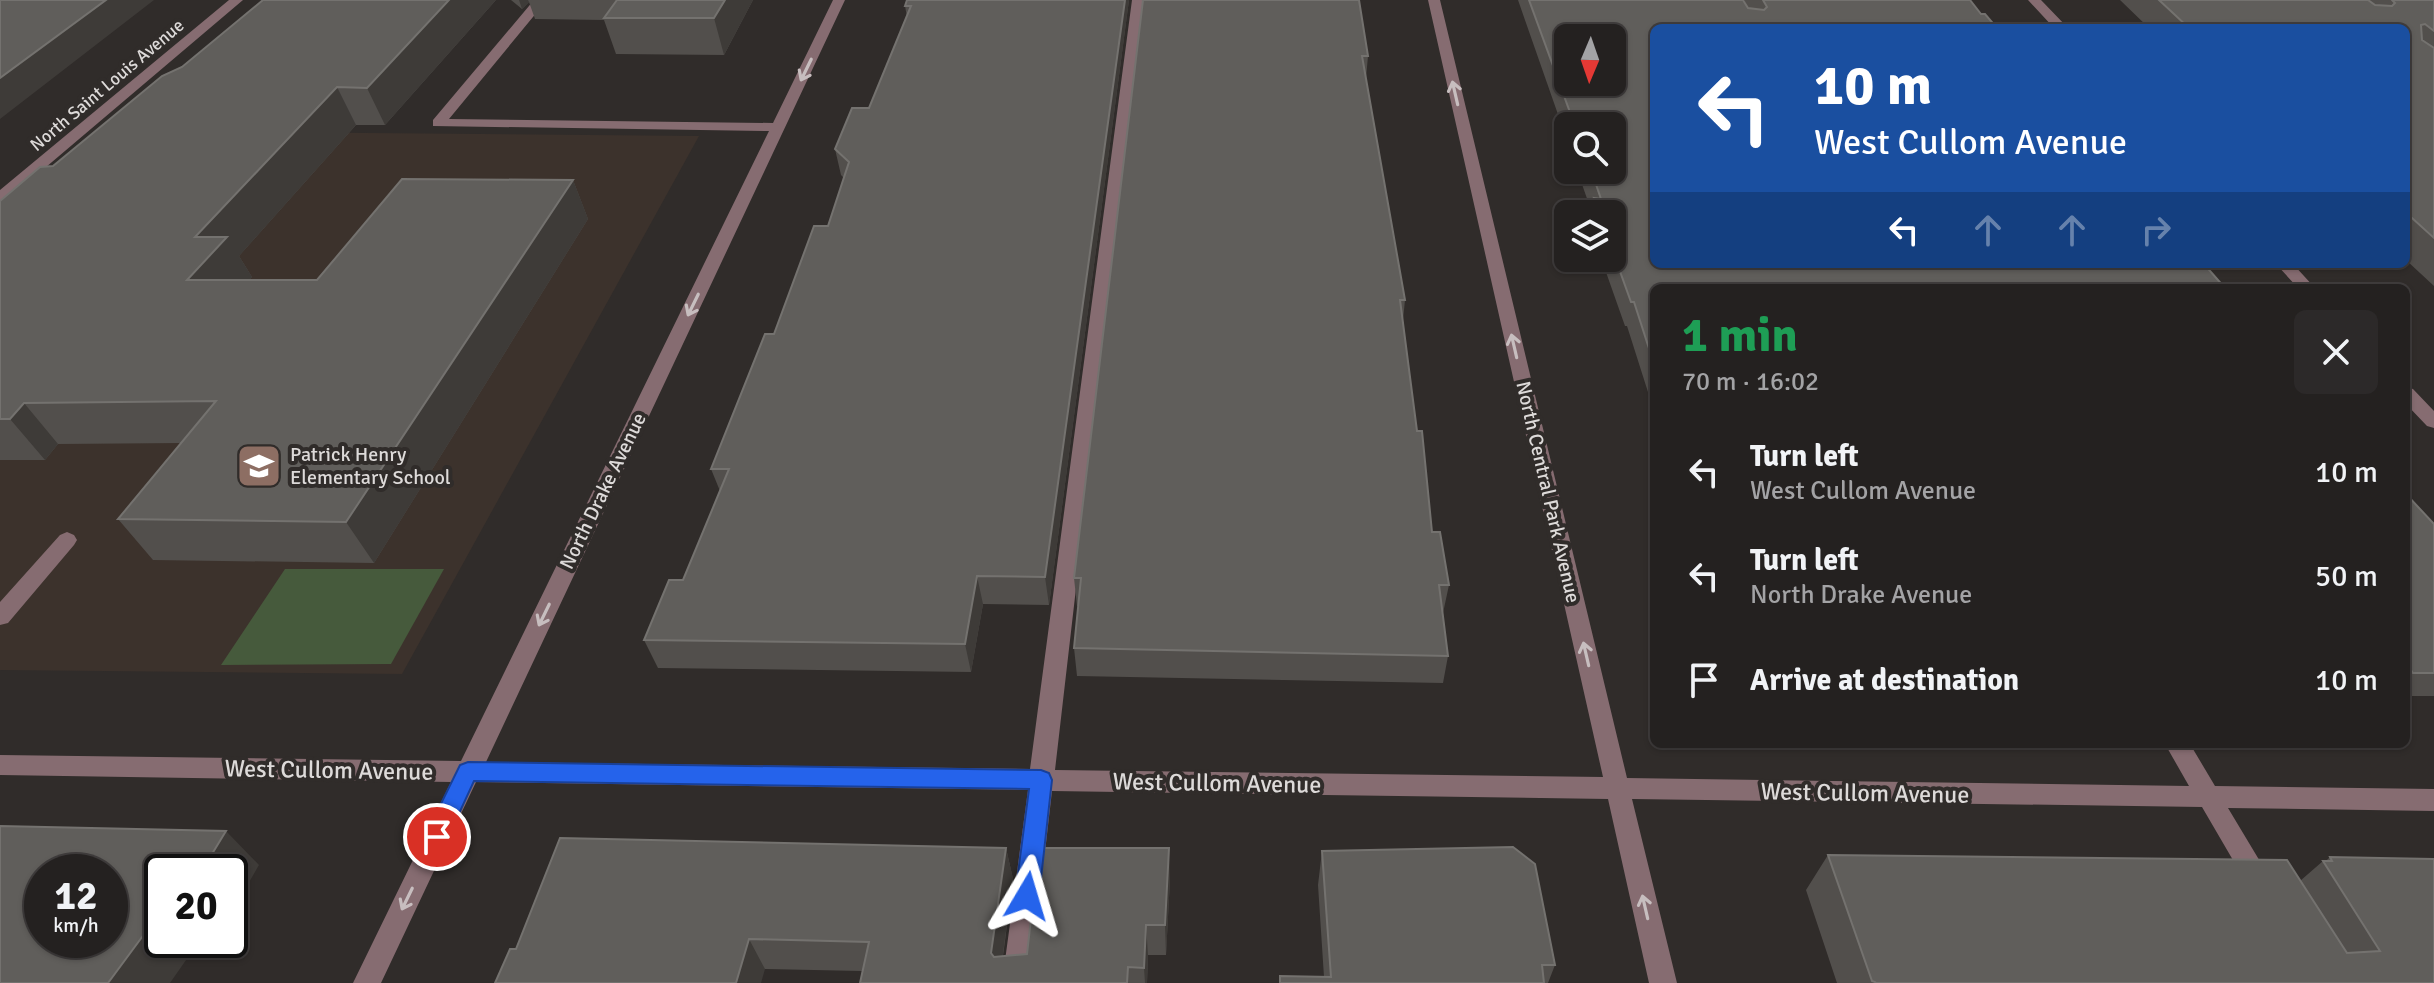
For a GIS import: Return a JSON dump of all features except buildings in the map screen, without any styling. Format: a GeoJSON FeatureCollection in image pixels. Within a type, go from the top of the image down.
{"type":"FeatureCollection","features":[{"type":"Feature","properties":{"kind":"street","name":"North Saint Louis Avenue"},"geometry":{"type":"LineString","coordinates":[[0,198],[237,0]]}},
{"type":"Feature","properties":{"kind":"street"},"geometry":{"type":"LineString","coordinates":[[541,0],[438,123],[778,127]]}},
{"type":"Feature","properties":{"kind":"street","name":"North Drake Avenue"},"geometry":{"type":"LineString","coordinates":[[367,983],[839,0]]}},
{"type":"Feature","properties":{"kind":"street"},"geometry":{"type":"LineString","coordinates":[[1016,983],[1138,0]]}},
{"type":"Feature","properties":{"kind":"street","name":"North Central Park Avenue"},"geometry":{"type":"LineString","coordinates":[[1434,0],[1663,983]]}},
{"type":"Feature","properties":{"kind":"street"},"geometry":{"type":"LineString","coordinates":[[2034,0],[2057,24]]}},
{"type":"Feature","properties":{"kind":"street"},"geometry":{"type":"LineString","coordinates":[[2288,268],[2303,284]]}},
{"type":"Feature","properties":{"kind":"street"},"geometry":{"type":"LineString","coordinates":[[2410,397],[2434,422]]}},
{"type":"Feature","properties":{"kind":"street"},"geometry":{"type":"LineString","coordinates":[[0,617],[67,540]]}},
{"type":"Feature","properties":{"kind":"street"},"geometry":{"type":"LineString","coordinates":[[2179,748],[2275,908]]}},
{"type":"Feature","properties":{"kind":"street","name":"West Cullom Avenue"},"geometry":{"type":"LineString","coordinates":[[0,765],[2434,800]]}},
{"type":"Feature","properties":{"kind":"shaded area","name":"Patrick Henry Elementary School"},"geometry":{"type":"Polygon","coordinates":[[[145,131],[699,136],[402,674],[0,670],[0,261],[145,131]]]}},
{"type":"Feature","properties":{"kind":"green space"},"geometry":{"type":"Polygon","coordinates":[[[285,569],[444,569],[391,664],[221,665],[285,569]]]}},
{"type":"Feature","properties":{"kind":"place","name":"Patrick Henry Elementary School"},"geometry":{"type":"Point","coordinates":[259,466]}},
{"type":"Feature","properties":{"kind":"route"},"geometry":{"type":"LineString","coordinates":[[437,837],[468,771],[1041,780],[1027,896]]}}]}
